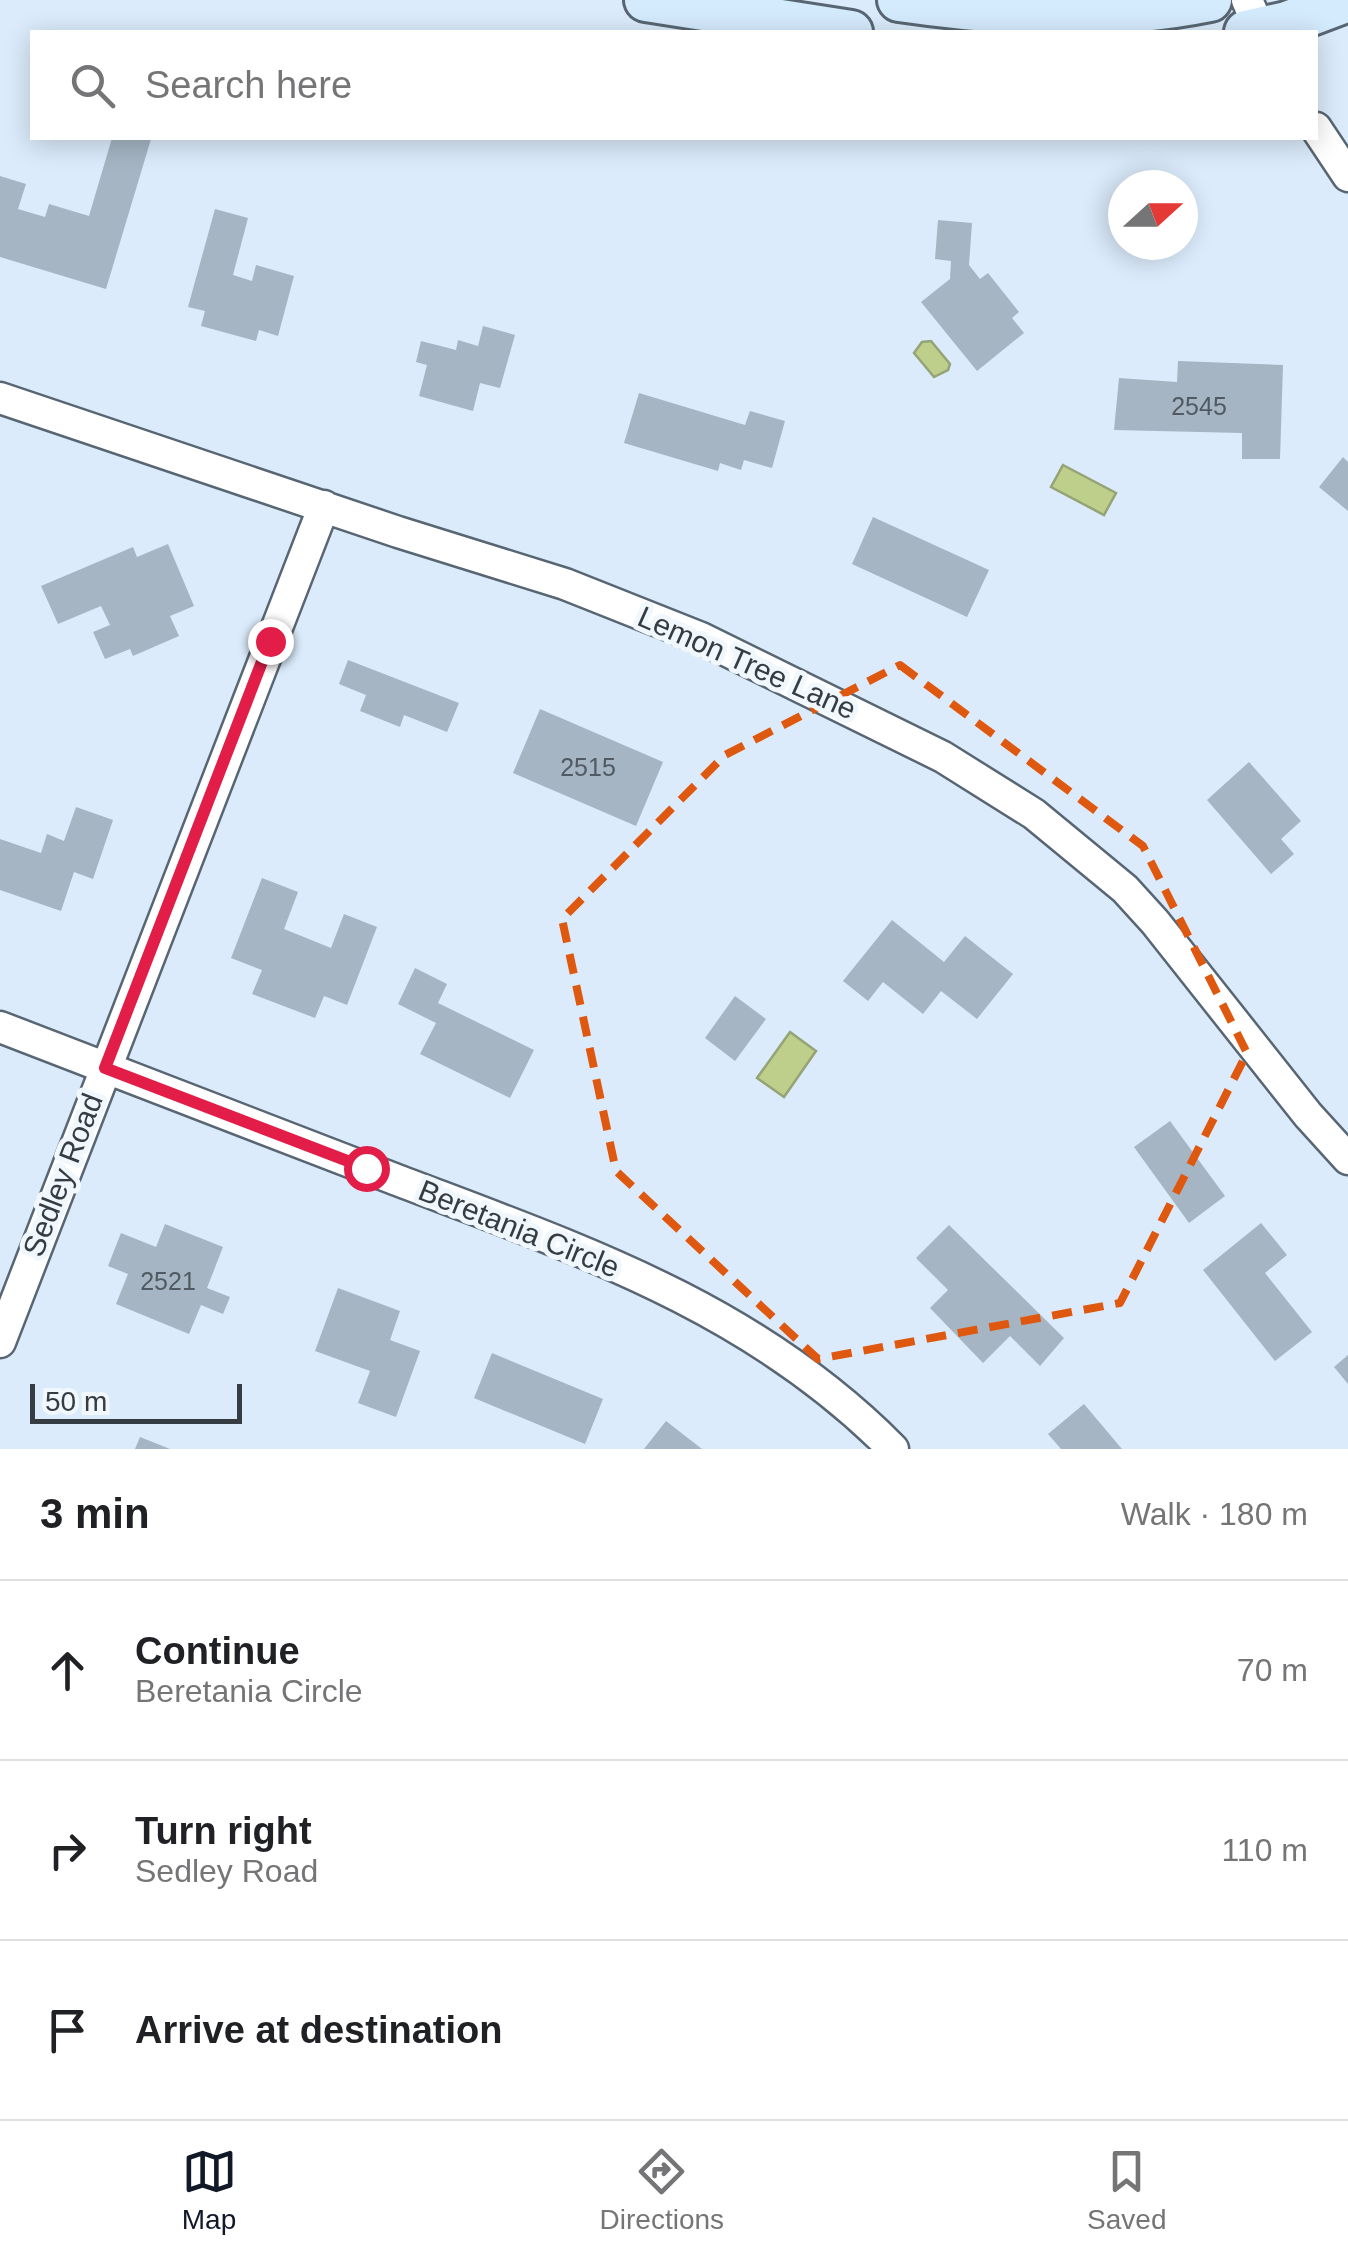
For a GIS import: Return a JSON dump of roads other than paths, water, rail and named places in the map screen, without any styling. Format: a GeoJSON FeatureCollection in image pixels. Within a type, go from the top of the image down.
{"type":"FeatureCollection","features":[{"type":"Feature","properties":{"kind":"main road"},"geometry":{"type":"LineString","coordinates":[[646,0],[845,21]]}},
{"type":"Feature","properties":{"kind":"main road"},"geometry":{"type":"LineString","coordinates":[[899,0],[996,12],[1070,15],[1152,10],[1210,0]]}},
{"type":"Feature","properties":{"kind":"main road"},"geometry":{"type":"LineString","coordinates":[[1254,24],[1348,0]]}},
{"type":"Feature","properties":{"kind":"street"},"geometry":{"type":"LineString","coordinates":[[1318,131],[1348,176]]}},
{"type":"Feature","properties":{"kind":"street","name":"Lemon Tree Lane"},"geometry":{"type":"LineString","coordinates":[[0,398],[565,584],[700,638],[872,720],[989,784],[1044,822],[1124,889],[1156,922],[1348,1159]]}},
{"type":"Feature","properties":{"kind":"street","name":"Sedley Road"},"geometry":{"type":"LineString","coordinates":[[0,1342],[324,506]]}},
{"type":"Feature","properties":{"kind":"street","name":"Beretania Circle"},"geometry":{"type":"LineString","coordinates":[[0,1027],[534,1232],[667,1290],[762,1341],[828,1390],[893,1449]]}}]}
